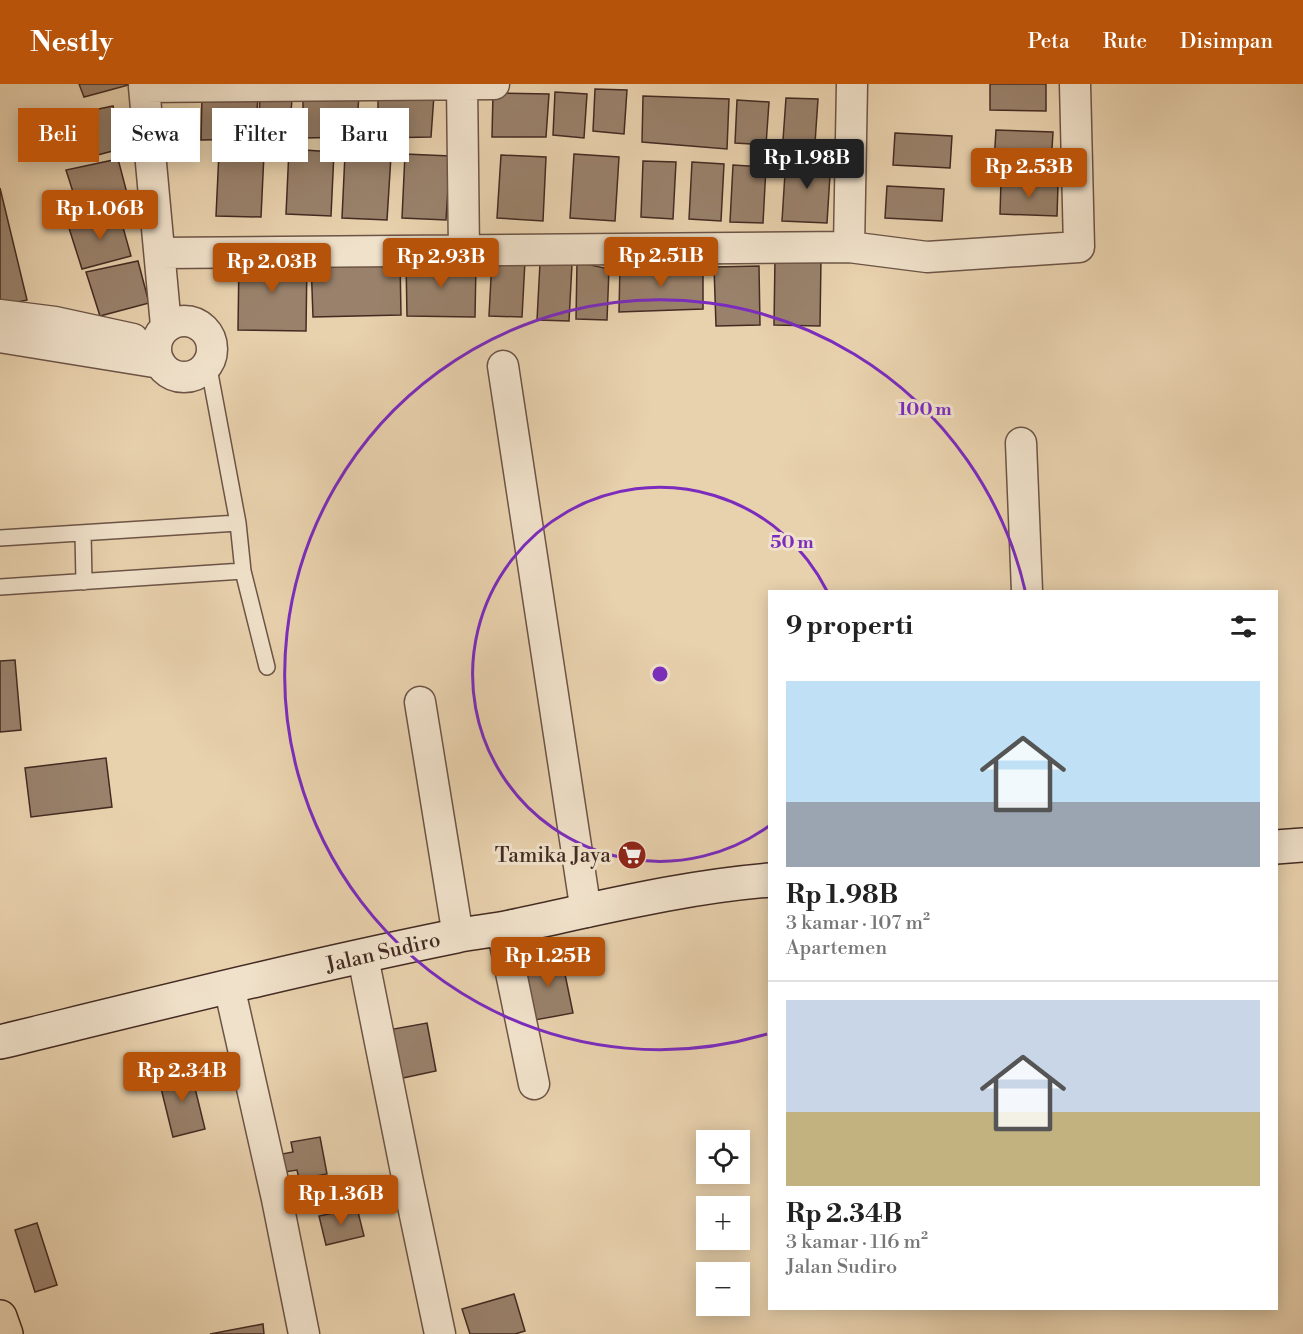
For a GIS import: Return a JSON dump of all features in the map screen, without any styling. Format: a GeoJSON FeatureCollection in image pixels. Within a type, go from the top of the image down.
{"type":"FeatureCollection","features":[{"type":"Feature","properties":{"kind":"highway"},"geometry":{"type":"LineString","coordinates":[[0,1317],[6,1334]]}},
{"type":"Feature","properties":{"kind":"street"},"geometry":{"type":"LineString","coordinates":[[462,84],[464,250]]}},
{"type":"Feature","properties":{"kind":"street"},"geometry":{"type":"LineString","coordinates":[[0,337],[167,339],[204,329],[212,345],[208,363],[193,375],[184,377],[166,371],[167,339],[170,253],[162,87],[494,84]]}},
{"type":"Feature","properties":{"kind":"street"},"geometry":{"type":"LineString","coordinates":[[849,248],[852,84]]}},
{"type":"Feature","properties":{"kind":"street"},"geometry":{"type":"LineString","coordinates":[[170,253],[849,248],[927,257],[1078,247],[1075,84]]}},
{"type":"Feature","properties":{"kind":"street"},"geometry":{"type":"LineString","coordinates":[[0,315],[167,339]]}},
{"type":"Feature","properties":{"kind":"street"},"geometry":{"type":"LineString","coordinates":[[503,366],[586,912]]}},
{"type":"Feature","properties":{"kind":"street"},"geometry":{"type":"LineString","coordinates":[[1022,443],[1027,590]]}},
{"type":"Feature","properties":{"kind":"street"},"geometry":{"type":"LineString","coordinates":[[420,702],[458,936]]}},
{"type":"Feature","properties":{"kind":"street"},"geometry":{"type":"LineString","coordinates":[[1278,847],[1303,845]]}},
{"type":"Feature","properties":{"kind":"street","name":"Jalan Sudiro"},"geometry":{"type":"LineString","coordinates":[[0,1042],[229,986],[458,936],[586,912],[665,894],[768,880]]}},
{"type":"Feature","properties":{"kind":"street"},"geometry":{"type":"LineString","coordinates":[[502,928],[534,1084]]}},
{"type":"Feature","properties":{"kind":"street"},"geometry":{"type":"LineString","coordinates":[[363,957],[440,1334]]}},
{"type":"Feature","properties":{"kind":"street"},"geometry":{"type":"LineString","coordinates":[[229,986],[277,1199],[304,1334]]}},
{"type":"Feature","properties":{"kind":"lane"},"geometry":{"type":"LineString","coordinates":[[208,363],[238,523],[243,571],[267,667]]}},
{"type":"Feature","properties":{"kind":"lane"},"geometry":{"type":"LineString","coordinates":[[0,538],[238,523]]}},
{"type":"Feature","properties":{"kind":"lane"},"geometry":{"type":"LineString","coordinates":[[83,533],[84,582]]}},
{"type":"Feature","properties":{"kind":"lane"},"geometry":{"type":"LineString","coordinates":[[0,587],[243,571]]}},
{"type":"Feature","properties":{"kind":"building"},"geometry":{"type":"Polygon","coordinates":[[[79,84],[132,84],[84,97],[79,84]]]}},
{"type":"Feature","properties":{"kind":"building"},"geometry":{"type":"Polygon","coordinates":[[[990,84],[1046,84],[1046,111],[990,110],[990,84]]]}},
{"type":"Feature","properties":{"kind":"building"},"geometry":{"type":"Polygon","coordinates":[[[595,89],[627,90],[624,134],[593,131],[595,89]]]}},
{"type":"Feature","properties":{"kind":"building"},"geometry":{"type":"Polygon","coordinates":[[[555,92],[587,94],[584,138],[553,135],[555,92]]]}},
{"type":"Feature","properties":{"kind":"building"},"geometry":{"type":"Polygon","coordinates":[[[493,93],[549,94],[546,137],[492,137],[493,93]]]}},
{"type":"Feature","properties":{"kind":"building"},"geometry":{"type":"Polygon","coordinates":[[[303,94],[359,95],[358,108],[320,108],[320,138],[308,138],[308,108],[303,108],[303,94]]]}},
{"type":"Feature","properties":{"kind":"building"},"geometry":{"type":"Polygon","coordinates":[[[378,94],[434,95],[431,137],[409,137],[409,108],[378,108],[378,94]]]}},
{"type":"Feature","properties":{"kind":"building"},"geometry":{"type":"Polygon","coordinates":[[[202,95],[258,96],[257,108],[212,108],[212,140],[201,140],[202,95]]]}},
{"type":"Feature","properties":{"kind":"building"},"geometry":{"type":"Polygon","coordinates":[[[643,96],[729,99],[727,149],[642,142],[643,96]]]}},
{"type":"Feature","properties":{"kind":"building"},"geometry":{"type":"Polygon","coordinates":[[[260,97],[292,98],[291,108],[259,108],[260,97]]]}},
{"type":"Feature","properties":{"kind":"building"},"geometry":{"type":"Polygon","coordinates":[[[786,98],[818,99],[815,143],[783,140],[786,98]]]}},
{"type":"Feature","properties":{"kind":"building"},"geometry":{"type":"Polygon","coordinates":[[[737,100],[769,102],[766,145],[735,143],[737,100]]]}},
{"type":"Feature","properties":{"kind":"building"},"geometry":{"type":"Polygon","coordinates":[[[113,106],[114,108],[111,108],[111,151],[99,155],[99,109],[113,106]]]}},
{"type":"Feature","properties":{"kind":"building"},"geometry":{"type":"Polygon","coordinates":[[[996,130],[1053,132],[1051,165],[994,162],[996,130]]]}},
{"type":"Feature","properties":{"kind":"building"},"geometry":{"type":"Polygon","coordinates":[[[895,133],[952,136],[950,168],[893,165],[895,133]]]}},
{"type":"Feature","properties":{"kind":"building"},"geometry":{"type":"Polygon","coordinates":[[[308,150],[320,151],[320,162],[334,162],[331,216],[286,214],[288,162],[308,162],[308,150]]]}},
{"type":"Feature","properties":{"kind":"building"},"geometry":{"type":"Polygon","coordinates":[[[409,154],[450,156],[446,220],[402,218],[405,162],[409,162],[409,154]]]}},
{"type":"Feature","properties":{"kind":"building"},"geometry":{"type":"Polygon","coordinates":[[[574,154],[619,157],[615,221],[570,218],[574,154]]]}},
{"type":"Feature","properties":{"kind":"building"},"geometry":{"type":"Polygon","coordinates":[[[501,155],[546,157],[543,221],[497,218],[501,155]]]}},
{"type":"Feature","properties":{"kind":"building"},"geometry":{"type":"Polygon","coordinates":[[[786,157],[831,159],[827,223],[782,221],[786,157]]]}},
{"type":"Feature","properties":{"kind":"building"},"geometry":{"type":"Polygon","coordinates":[[[111,160],[119,162],[129,201],[80,214],[66,170],[111,160]]]}},
{"type":"Feature","properties":{"kind":"building"},"geometry":{"type":"Polygon","coordinates":[[[643,161],[676,162],[673,219],[641,217],[643,161]]]}},
{"type":"Feature","properties":{"kind":"building"},"geometry":{"type":"Polygon","coordinates":[[[219,162],[264,162],[261,217],[216,216],[219,162]]]}},
{"type":"Feature","properties":{"kind":"building"},"geometry":{"type":"Polygon","coordinates":[[[345,162],[391,162],[387,220],[342,218],[345,162]]]}},
{"type":"Feature","properties":{"kind":"building"},"geometry":{"type":"Polygon","coordinates":[[[692,162],[724,164],[721,221],[689,219],[692,162]]]}},
{"type":"Feature","properties":{"kind":"building"},"geometry":{"type":"Polygon","coordinates":[[[733,165],[766,167],[763,223],[730,222],[733,165]]]}},
{"type":"Feature","properties":{"kind":"building"},"geometry":{"type":"Polygon","coordinates":[[[1001,181],[1058,184],[1057,216],[1000,214],[1001,181]]]}},
{"type":"Feature","properties":{"kind":"building"},"geometry":{"type":"Polygon","coordinates":[[[887,186],[944,189],[942,221],[885,218],[887,186]]]}},
{"type":"Feature","properties":{"kind":"building"},"geometry":{"type":"Polygon","coordinates":[[[0,188],[27,300],[0,306],[0,188]]]}},
{"type":"Feature","properties":{"kind":"building"},"geometry":{"type":"Polygon","coordinates":[[[119,213],[131,256],[82,269],[68,225],[119,213]]]}},
{"type":"Feature","properties":{"kind":"building"},"geometry":{"type":"Polygon","coordinates":[[[775,257],[821,258],[820,326],[774,325],[775,257]]]}},
{"type":"Feature","properties":{"kind":"building"},"geometry":{"type":"Polygon","coordinates":[[[239,258],[307,259],[306,331],[238,330],[239,258]]]}},
{"type":"Feature","properties":{"kind":"building"},"geometry":{"type":"Polygon","coordinates":[[[400,259],[401,315],[313,317],[311,261],[400,259]]]}},
{"type":"Feature","properties":{"kind":"building"},"geometry":{"type":"Polygon","coordinates":[[[492,259],[525,261],[522,317],[489,316],[492,259]]]}},
{"type":"Feature","properties":{"kind":"building"},"geometry":{"type":"Polygon","coordinates":[[[138,261],[149,303],[100,316],[86,272],[138,261]]]}},
{"type":"Feature","properties":{"kind":"building"},"geometry":{"type":"Polygon","coordinates":[[[406,261],[476,264],[475,317],[407,316],[406,261]]]}},
{"type":"Feature","properties":{"kind":"building"},"geometry":{"type":"Polygon","coordinates":[[[577,262],[609,269],[607,320],[576,319],[577,262]]]}},
{"type":"Feature","properties":{"kind":"building"},"geometry":{"type":"Polygon","coordinates":[[[540,263],[572,264],[569,321],[537,320],[540,263]]]}},
{"type":"Feature","properties":{"kind":"building"},"geometry":{"type":"Polygon","coordinates":[[[620,265],[703,266],[703,309],[619,312],[620,265]]]}},
{"type":"Feature","properties":{"kind":"building"},"geometry":{"type":"Polygon","coordinates":[[[759,266],[760,325],[716,326],[714,267],[759,266]]]}},
{"type":"Feature","properties":{"kind":"building"},"geometry":{"type":"Polygon","coordinates":[[[15,660],[21,730],[0,732],[0,661],[15,660]]]}},
{"type":"Feature","properties":{"kind":"building"},"geometry":{"type":"Polygon","coordinates":[[[106,758],[112,807],[31,817],[25,768],[106,758]]]}},
{"type":"Feature","properties":{"kind":"building"},"geometry":{"type":"Polygon","coordinates":[[[561,955],[573,1013],[535,1020],[524,962],[561,955]]]}},
{"type":"Feature","properties":{"kind":"building"},"geometry":{"type":"Polygon","coordinates":[[[427,1023],[436,1071],[398,1079],[388,1030],[427,1023]]]}},
{"type":"Feature","properties":{"kind":"building"},"geometry":{"type":"Polygon","coordinates":[[[190,1068],[205,1129],[173,1137],[158,1076],[190,1068]]]}},
{"type":"Feature","properties":{"kind":"building"},"geometry":{"type":"Polygon","coordinates":[[[320,1137],[327,1174],[299,1179],[297,1170],[285,1172],[282,1154],[293,1152],[291,1142],[320,1137]]]}},
{"type":"Feature","properties":{"kind":"building"},"geometry":{"type":"Polygon","coordinates":[[[357,1208],[364,1236],[326,1245],[319,1216],[357,1208]]]}},
{"type":"Feature","properties":{"kind":"building"},"geometry":{"type":"Polygon","coordinates":[[[37,1223],[57,1285],[35,1292],[15,1230],[37,1223]]]}},
{"type":"Feature","properties":{"kind":"building"},"geometry":{"type":"Polygon","coordinates":[[[514,1294],[525,1331],[515,1334],[470,1334],[462,1309],[514,1294]]]}},
{"type":"Feature","properties":{"kind":"building"},"geometry":{"type":"Polygon","coordinates":[[[263,1324],[264,1334],[210,1334],[263,1324]]]}},
{"type":"Feature","properties":{"kind":"place","name":"Tamika Jaya"},"geometry":{"type":"Point","coordinates":[632,855]}}]}
